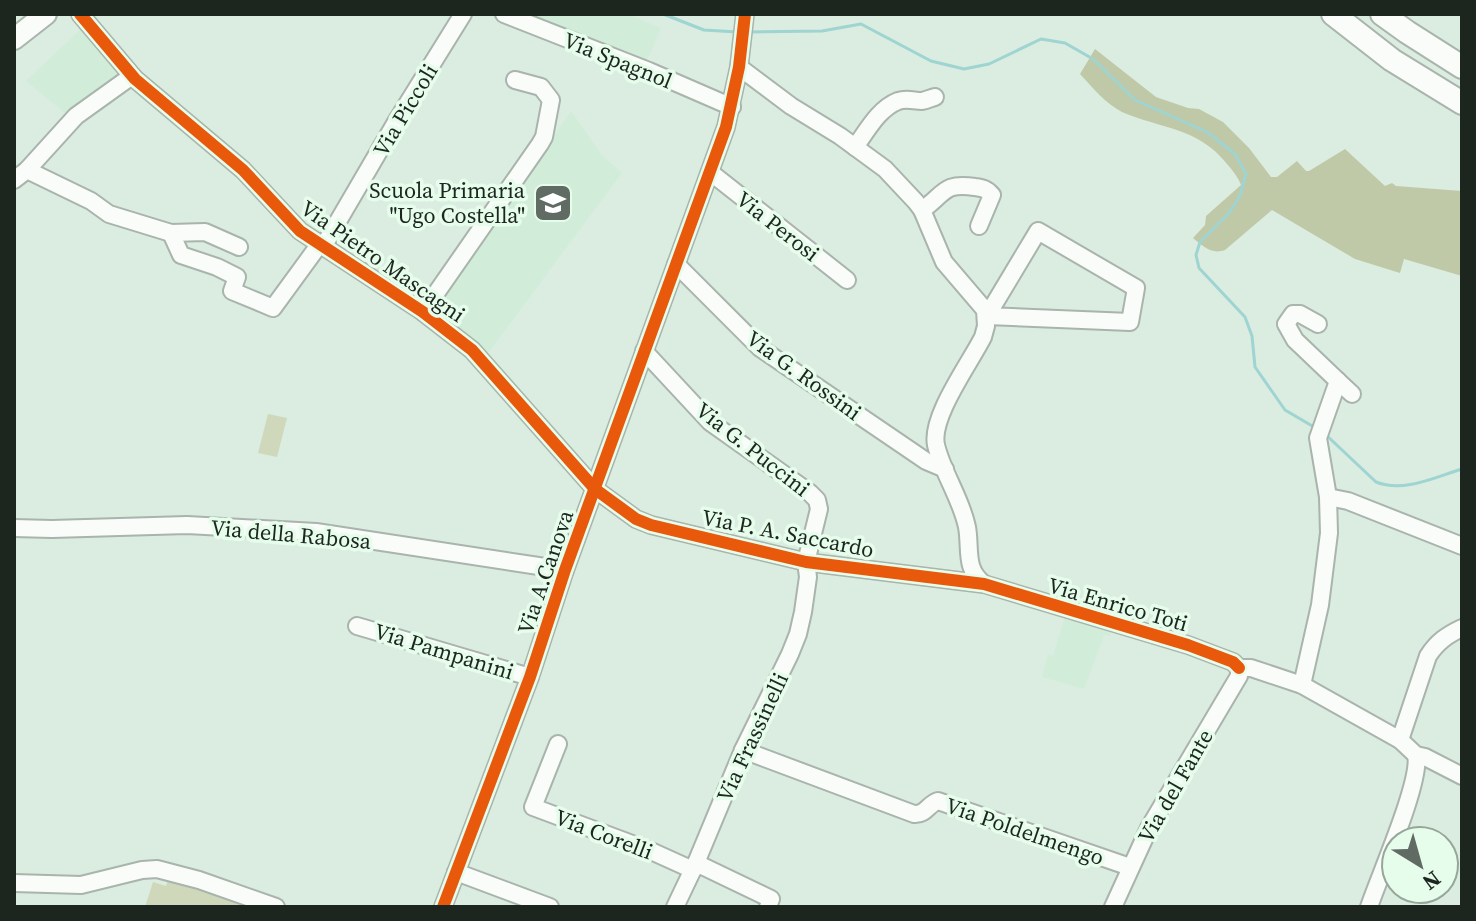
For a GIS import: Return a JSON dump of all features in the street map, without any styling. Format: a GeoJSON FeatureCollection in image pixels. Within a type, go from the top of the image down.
{"type":"FeatureCollection","features":[{"type":"Feature","properties":{"kind":"highway"},"geometry":{"type":"LineString","coordinates":[[1333,14],[1392,60],[1462,103]]}},
{"type":"Feature","properties":{"kind":"highway"},"geometry":{"type":"LineString","coordinates":[[1382,14],[1462,67]]}},
{"type":"Feature","properties":{"kind":"main road"},"geometry":{"type":"LineString","coordinates":[[14,39],[46,14]]}},
{"type":"Feature","properties":{"kind":"street","name":"Via Pietro Mascagni"},"geometry":{"type":"LineString","coordinates":[[80,14],[135,79],[243,170],[287,219],[321,246],[423,312],[480,358],[595,489]]}},
{"type":"Feature","properties":{"kind":"street","name":"Via Piccoli"},"geometry":{"type":"LineString","coordinates":[[171,233],[181,255],[237,277],[232,291],[273,308],[321,246],[463,14]]}},
{"type":"Feature","properties":{"kind":"street","name":"Via Spagnol"},"geometry":{"type":"LineString","coordinates":[[504,14],[732,107]]}},
{"type":"Feature","properties":{"kind":"street","name":"Via A.Canova"},"geometry":{"type":"LineString","coordinates":[[443,907],[530,677],[565,570],[710,172],[732,107],[743,28]]}},
{"type":"Feature","properties":{"kind":"street"},"geometry":{"type":"LineString","coordinates":[[739,67],[891,174],[922,210],[944,262],[983,307],[987,316]]}},
{"type":"Feature","properties":{"kind":"street"},"geometry":{"type":"LineString","coordinates":[[135,79],[129,78],[76,116],[20,175],[91,201],[109,214],[171,233],[205,232],[239,247]]}},
{"type":"Feature","properties":{"kind":"street"},"geometry":{"type":"LineString","coordinates":[[423,312],[544,137],[551,100],[541,87],[515,80]]}},
{"type":"Feature","properties":{"kind":"street"},"geometry":{"type":"LineString","coordinates":[[855,147],[880,112],[898,101],[935,97]]}},
{"type":"Feature","properties":{"kind":"street","name":"Via Perosi"},"geometry":{"type":"LineString","coordinates":[[710,172],[847,280]]}},
{"type":"Feature","properties":{"kind":"street"},"geometry":{"type":"LineString","coordinates":[[922,210],[952,185],[986,189],[992,195],[979,226]]}},
{"type":"Feature","properties":{"kind":"street"},"geometry":{"type":"LineString","coordinates":[[984,584],[971,570],[966,521],[937,446],[936,430],[950,395],[983,337],[987,316],[1038,231],[1136,288],[1130,322],[987,316]]}},
{"type":"Feature","properties":{"kind":"street","name":"Via G. Rossini"},"geometry":{"type":"LineString","coordinates":[[676,264],[760,348],[926,461],[945,469]]}},
{"type":"Feature","properties":{"kind":"street"},"geometry":{"type":"LineString","coordinates":[[1318,324],[1300,314],[1293,314],[1286,324],[1295,340],[1352,394]]}},
{"type":"Feature","properties":{"kind":"street","name":"Via G. Puccini"},"geometry":{"type":"LineString","coordinates":[[644,351],[710,422],[814,497],[819,509],[806,562]]}},
{"type":"Feature","properties":{"kind":"street"},"geometry":{"type":"LineString","coordinates":[[1302,685],[1320,605],[1329,533],[1328,497],[1318,438],[1338,381]]}},
{"type":"Feature","properties":{"kind":"street","name":"Via P. A. Saccardo"},"geometry":{"type":"LineString","coordinates":[[595,489],[636,519],[651,525],[806,562],[984,584]]}},
{"type":"Feature","properties":{"kind":"street"},"geometry":{"type":"LineString","coordinates":[[1328,497],[1348,501],[1462,546]]}},
{"type":"Feature","properties":{"kind":"street","name":"Via della Rabosa"},"geometry":{"type":"LineString","coordinates":[[14,528],[187,525],[316,532],[565,570]]}},
{"type":"Feature","properties":{"kind":"street","name":"Via Frassinelli"},"geometry":{"type":"LineString","coordinates":[[675,907],[695,867],[743,750],[798,634],[808,577],[806,562]]}},
{"type":"Feature","properties":{"kind":"street","name":"Via Enrico Toti"},"geometry":{"type":"LineString","coordinates":[[984,584],[1188,645],[1233,662],[1239,668],[1251,668],[1302,685],[1400,740],[1416,755],[1462,776]]}},
{"type":"Feature","properties":{"kind":"street","name":"Via Pampanini"},"geometry":{"type":"LineString","coordinates":[[357,626],[530,677]]}},
{"type":"Feature","properties":{"kind":"street"},"geometry":{"type":"LineString","coordinates":[[1400,740],[1428,656],[1436,644],[1462,628]]}},
{"type":"Feature","properties":{"kind":"street","name":"Via del Fante"},"geometry":{"type":"LineString","coordinates":[[1113,907],[1150,826],[1239,676],[1239,668]]}},
{"type":"Feature","properties":{"kind":"street","name":"Via Corelli"},"geometry":{"type":"LineString","coordinates":[[558,744],[533,807],[695,867]]}},
{"type":"Feature","properties":{"kind":"street","name":"Via Poldelmengo"},"geometry":{"type":"LineString","coordinates":[[743,750],[914,814],[922,813],[938,801],[1130,867]]}},
{"type":"Feature","properties":{"kind":"street"},"geometry":{"type":"LineString","coordinates":[[1369,907],[1417,771],[1416,755]]}},
{"type":"Feature","properties":{"kind":"street"},"geometry":{"type":"LineString","coordinates":[[695,867],[771,899],[768,907]]}},
{"type":"Feature","properties":{"kind":"street"},"geometry":{"type":"LineString","coordinates":[[14,883],[81,885],[157,869],[276,907]]}},
{"type":"Feature","properties":{"kind":"street"},"geometry":{"type":"LineString","coordinates":[[456,872],[550,907]]}},
{"type":"Feature","properties":{"kind":"shaded area"},"geometry":{"type":"Polygon","coordinates":[[[529,14],[628,14],[661,28],[645,65],[527,18],[529,14]]]}},
{"type":"Feature","properties":{"kind":"shaded area"},"geometry":{"type":"Polygon","coordinates":[[[83,27],[124,72],[70,117],[26,81],[83,27]]]}},
{"type":"Feature","properties":{"kind":"shaded area"},"geometry":{"type":"Polygon","coordinates":[[[1095,49],[1156,97],[1199,109],[1223,122],[1249,148],[1271,177],[1277,177],[1297,161],[1309,171],[1345,149],[1385,186],[1392,183],[1396,186],[1462,191],[1462,276],[1404,259],[1400,273],[1355,259],[1272,210],[1225,250],[1211,251],[1204,247],[1193,238],[1205,225],[1206,216],[1241,185],[1238,179],[1216,152],[1204,143],[1178,130],[1122,112],[1105,100],[1080,74],[1095,49]]]}},
{"type":"Feature","properties":{"kind":"shaded area","name":"Scuola Primaria \"Ugo Costella\""},"geometry":{"type":"Polygon","coordinates":[[[571,111],[602,155],[622,173],[488,353],[435,307],[571,111]]]}},
{"type":"Feature","properties":{"kind":"shaded area"},"geometry":{"type":"Polygon","coordinates":[[[268,414],[287,418],[277,457],[258,453],[268,414]]]}},
{"type":"Feature","properties":{"kind":"shaded area"},"geometry":{"type":"Polygon","coordinates":[[[1065,617],[1111,632],[1110,636],[1104,635],[1084,689],[1042,677],[1048,655],[1053,656],[1065,617]]]}},
{"type":"Feature","properties":{"kind":"shaded area"},"geometry":{"type":"Polygon","coordinates":[[[170,875],[263,907],[145,907],[153,882],[166,886],[170,875]]]}},
{"type":"Feature","properties":{"kind":"waterway"},"geometry":{"type":"LineString","coordinates":[[663,14],[704,30],[737,32]]}},
{"type":"Feature","properties":{"kind":"waterway"},"geometry":{"type":"LineString","coordinates":[[749,32],[822,31],[861,24],[931,61],[964,69],[989,64],[1041,39],[1065,43],[1093,59],[1135,100],[1207,132],[1235,154],[1246,174],[1239,198],[1200,242],[1196,255],[1199,268],[1245,317],[1252,336],[1255,367],[1285,410],[1314,427]]}},
{"type":"Feature","properties":{"kind":"waterway"},"geometry":{"type":"LineString","coordinates":[[1324,433],[1376,482],[1387,485],[1419,483],[1462,469]]}},
{"type":"Feature","properties":{"kind":"cycle path"},"geometry":{"type":"LineString","coordinates":[[80,14],[135,79],[243,170],[300,231],[423,312],[472,350],[595,489],[636,519],[806,562],[984,584],[1188,645],[1233,662],[1239,668]]}},
{"type":"Feature","properties":{"kind":"cycle path"},"geometry":{"type":"LineString","coordinates":[[443,907],[530,677],[565,570],[726,127],[739,67],[745,14]]}},
{"type":"Feature","properties":{"kind":"place","name":"Scuola Primaria \"Ugo Costella\""},"geometry":{"type":"Point","coordinates":[553,203]}}]}
